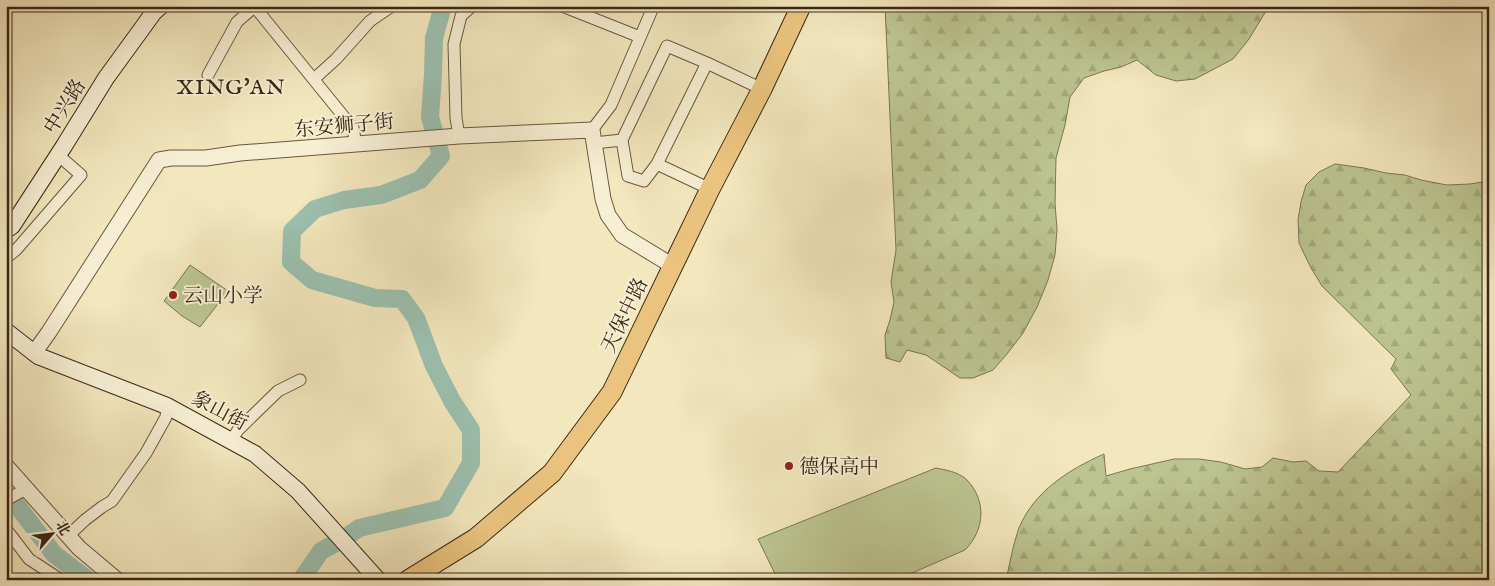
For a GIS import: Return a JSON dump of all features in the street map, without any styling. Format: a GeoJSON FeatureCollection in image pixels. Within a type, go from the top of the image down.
{"type":"FeatureCollection","features":[{"type":"Feature","properties":{"kind":"main road","name":"中兴路"},"geometry":{"type":"LineString","coordinates":[[6,230],[12,226],[106,78],[154,12],[161,6]]}},
{"type":"Feature","properties":{"kind":"main road","name":"天保中路"},"geometry":{"type":"LineString","coordinates":[[408,580],[476,538],[552,473],[612,392],[801,6]]}},
{"type":"Feature","properties":{"kind":"main road","name":"象山街"},"geometry":{"type":"LineString","coordinates":[[6,331],[38,356],[166,406],[255,454],[298,491],[378,580]]}},
{"type":"Feature","properties":{"kind":"street"},"geometry":{"type":"LineString","coordinates":[[314,79],[336,59],[370,21],[392,6]]}},
{"type":"Feature","properties":{"kind":"street"},"geometry":{"type":"LineString","coordinates":[[459,136],[456,118],[454,44],[461,16],[472,6]]}},
{"type":"Feature","properties":{"kind":"street"},"geometry":{"type":"LineString","coordinates":[[562,6],[640,37]]}},
{"type":"Feature","properties":{"kind":"street"},"geometry":{"type":"LineString","coordinates":[[208,75],[237,22],[254,7],[353,128],[356,144]]}},
{"type":"Feature","properties":{"kind":"street"},"geometry":{"type":"LineString","coordinates":[[651,12],[612,105],[593,137],[608,215],[622,235],[673,266]]}},
{"type":"Feature","properties":{"kind":"street"},"geometry":{"type":"LineString","coordinates":[[707,63],[657,164],[644,181],[628,176],[622,140],[667,46],[707,63],[762,89]]}},
{"type":"Feature","properties":{"kind":"street","name":"东安狮子街"},"geometry":{"type":"LineString","coordinates":[[34,352],[49,332],[159,160],[206,158],[240,153],[459,136],[593,137]]}},
{"type":"Feature","properties":{"kind":"street"},"geometry":{"type":"LineString","coordinates":[[593,137],[622,140]]}},
{"type":"Feature","properties":{"kind":"street"},"geometry":{"type":"LineString","coordinates":[[6,258],[16,250],[81,175],[58,155]]}},
{"type":"Feature","properties":{"kind":"street"},"geometry":{"type":"LineString","coordinates":[[657,164],[710,189]]}},
{"type":"Feature","properties":{"kind":"street"},"geometry":{"type":"LineString","coordinates":[[231,440],[238,430],[278,391],[300,380]]}},
{"type":"Feature","properties":{"kind":"street"},"geometry":{"type":"LineString","coordinates":[[68,536],[102,506],[112,502],[150,446],[166,417],[166,406]]}},
{"type":"Feature","properties":{"kind":"street"},"geometry":{"type":"LineString","coordinates":[[6,466],[79,548],[117,580]]}},
{"type":"Feature","properties":{"kind":"street"},"geometry":{"type":"LineString","coordinates":[[6,500],[26,489]]}},
{"type":"Feature","properties":{"kind":"street"},"geometry":{"type":"LineString","coordinates":[[6,529],[29,559],[60,580]]}},
{"type":"Feature","properties":{"kind":"green space"},"geometry":{"type":"Polygon","coordinates":[[[885,6],[1269,6],[1249,39],[1233,59],[1195,79],[1176,81],[1156,75],[1137,60],[1084,78],[1070,97],[1056,158],[1055,203],[1057,229],[1055,255],[1048,280],[1037,307],[1023,333],[993,370],[973,378],[960,378],[926,355],[907,350],[900,362],[886,358],[885,335],[894,302],[891,282],[896,250],[885,6]]]}},
{"type":"Feature","properties":{"kind":"green space"},"geometry":{"type":"Polygon","coordinates":[[[1335,164],[1405,175],[1447,185],[1489,181],[1489,580],[1006,580],[1019,528],[1034,503],[1066,474],[1104,454],[1106,476],[1174,459],[1199,459],[1221,462],[1245,469],[1262,467],[1273,458],[1293,462],[1306,461],[1319,471],[1338,472],[1411,395],[1391,369],[1396,359],[1322,286],[1299,243],[1298,220],[1306,185],[1319,172],[1335,164]]]}},
{"type":"Feature","properties":{"kind":"green space"},"geometry":{"type":"Polygon","coordinates":[[[190,265],[228,291],[200,327],[182,316],[164,301],[190,265]]]}},
{"type":"Feature","properties":{"kind":"green space"},"geometry":{"type":"Polygon","coordinates":[[[936,468],[952,472],[966,479],[978,496],[981,515],[980,524],[972,542],[965,550],[896,580],[778,580],[758,539],[936,468]]]}},
{"type":"Feature","properties":{"kind":"waterway"},"geometry":{"type":"LineString","coordinates":[[349,535],[359,528],[445,508],[471,463],[471,430],[452,401],[434,366],[416,318],[402,299],[375,298],[312,280],[291,262],[292,231],[315,209],[344,200],[381,195],[420,180],[441,156],[430,117],[434,38],[443,6]]}},
{"type":"Feature","properties":{"kind":"waterway"},"geometry":{"type":"LineString","coordinates":[[16,504],[54,554],[88,580]]}},
{"type":"Feature","properties":{"kind":"waterway"},"geometry":{"type":"LineString","coordinates":[[301,580],[321,551],[334,544]]}},
{"type":"Feature","properties":{"kind":"place","name":"云山小学"},"geometry":{"type":"Point","coordinates":[173,295]}},
{"type":"Feature","properties":{"kind":"place","name":"德保高中"},"geometry":{"type":"Point","coordinates":[789,466]}},
{"type":"Feature","properties":{"kind":"district","name":"XING'AN"},"geometry":{"type":"Point","coordinates":[231,86]}}]}
